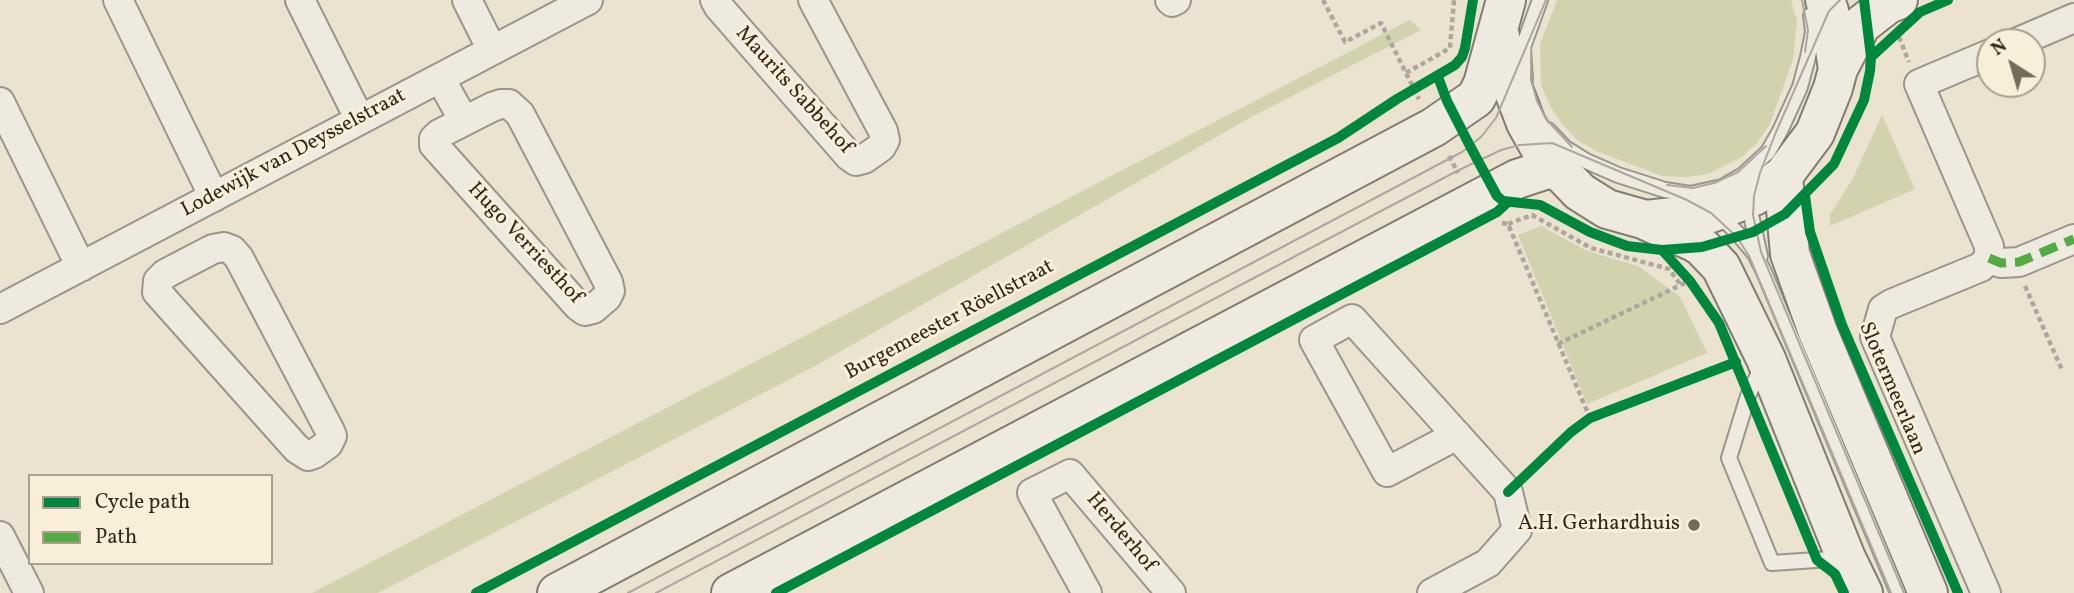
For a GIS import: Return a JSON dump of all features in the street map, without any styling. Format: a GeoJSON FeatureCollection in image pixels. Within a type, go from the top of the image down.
{"type":"FeatureCollection","features":[{"type":"Feature","properties":{"kind":"street"},"geometry":{"type":"LineString","coordinates":[[118,0],[214,197]]}},
{"type":"Feature","properties":{"kind":"street"},"geometry":{"type":"LineString","coordinates":[[300,0],[360,120]]}},
{"type":"Feature","properties":{"kind":"street"},"geometry":{"type":"LineString","coordinates":[[467,0],[492,50]]}},
{"type":"Feature","properties":{"kind":"street","name":"Lodewijk van Deysselstraat"},"geometry":{"type":"LineString","coordinates":[[0,309],[588,0]]}},
{"type":"Feature","properties":{"kind":"street","name":"Maurits Sabbehof"},"geometry":{"type":"LineString","coordinates":[[715,0],[849,156],[856,161],[864,159],[881,147],[885,140],[883,131],[813,0]]}},
{"type":"Feature","properties":{"kind":"street"},"geometry":{"type":"LineString","coordinates":[[1170,0],[1176,0]]}},
{"type":"Feature","properties":{"kind":"street"},"geometry":{"type":"LineString","coordinates":[[1631,236],[1738,189],[1815,134],[1838,69],[1861,25],[1888,4],[1897,25]]}},
{"type":"Feature","properties":{"kind":"street"},"geometry":{"type":"LineString","coordinates":[[1820,7],[1838,69]]}},
{"type":"Feature","properties":{"kind":"street"},"geometry":{"type":"LineString","coordinates":[[2046,30],[2074,18]]}},
{"type":"Feature","properties":{"kind":"street"},"geometry":{"type":"LineString","coordinates":[[557,593],[1434,127],[1476,98],[1508,35]]}},
{"type":"Feature","properties":{"kind":"street"},"geometry":{"type":"LineString","coordinates":[[1508,35],[1526,123],[1540,149],[1570,164],[1580,192],[1593,202],[1625,216],[1631,236]]}},
{"type":"Feature","properties":{"kind":"street"},"geometry":{"type":"LineString","coordinates":[[1976,60],[1919,84],[1989,246],[1989,258],[2001,263],[2019,262],[2074,239]]}},
{"type":"Feature","properties":{"kind":"street"},"geometry":{"type":"LineString","coordinates":[[440,78],[464,121]]}},
{"type":"Feature","properties":{"kind":"street"},"geometry":{"type":"LineString","coordinates":[[0,102],[81,267]]}},
{"type":"Feature","properties":{"kind":"street","name":"Hugo Verriesthof"},"geometry":{"type":"LineString","coordinates":[[501,104],[509,104],[520,114],[608,282],[610,290],[601,304],[585,311],[578,306],[437,150],[434,139],[464,121],[501,104]]}},
{"type":"Feature","properties":{"kind":"street"},"geometry":{"type":"LineString","coordinates":[[731,593],[1499,212],[1517,179],[1570,164]]}},
{"type":"Feature","properties":{"kind":"street"},"geometry":{"type":"LineString","coordinates":[[1738,189],[1790,254],[1818,332],[1928,593]]}},
{"type":"Feature","properties":{"kind":"street"},"geometry":{"type":"LineString","coordinates":[[159,226],[181,266]]}},
{"type":"Feature","properties":{"kind":"street"},"geometry":{"type":"LineString","coordinates":[[1631,236],[1694,242],[1702,247],[1697,281],[1766,359],[1846,558],[1863,593]]}},
{"type":"Feature","properties":{"kind":"street"},"geometry":{"type":"LineString","coordinates":[[225,247],[239,258],[330,430],[331,441],[322,450],[308,456],[302,454],[161,298],[157,292],[158,281],[181,266],[213,249],[225,247]]}},
{"type":"Feature","properties":{"kind":"street","name":"Slotermeerlaan"},"geometry":{"type":"LineString","coordinates":[[1986,593],[1875,337],[1883,309],[1982,267],[1989,258]]}},
{"type":"Feature","properties":{"kind":"street"},"geometry":{"type":"LineString","coordinates":[[1432,593],[1488,563],[1517,530],[1508,492],[1457,435],[1352,319],[1314,340],[1387,472],[1457,435]]}},
{"type":"Feature","properties":{"kind":"street","name":"Herderhof"},"geometry":{"type":"LineString","coordinates":[[1087,593],[1032,493],[1070,474],[1171,593]]}},
{"type":"Feature","properties":{"kind":"street"},"geometry":{"type":"LineString","coordinates":[[0,536],[29,593]]}},
{"type":"Feature","properties":{"kind":"lane"},"geometry":{"type":"LineString","coordinates":[[1508,35],[1540,0]]}},
{"type":"Feature","properties":{"kind":"lane"},"geometry":{"type":"LineString","coordinates":[[1820,7],[1800,87],[1768,152],[1738,189],[1740,236],[1755,254],[1764,272],[1898,593]]}},
{"type":"Feature","properties":{"kind":"lane"},"geometry":{"type":"LineString","coordinates":[[1570,164],[1665,190],[1738,189]]}},
{"type":"Feature","properties":{"kind":"lane"},"geometry":{"type":"LineString","coordinates":[[1738,189],[1764,272]]}},
{"type":"Feature","properties":{"kind":"lane"},"geometry":{"type":"LineString","coordinates":[[1766,359],[1748,396],[1728,458],[1772,563],[1846,558]]}},
{"type":"Feature","properties":{"kind":"path"},"geometry":{"type":"LineString","coordinates":[[1322,0],[1345,42],[1381,23],[1406,73],[1410,92],[1426,83]]}},
{"type":"Feature","properties":{"kind":"path"},"geometry":{"type":"LineString","coordinates":[[1406,73],[1451,48],[1454,0]]}},
{"type":"Feature","properties":{"kind":"path"},"geometry":{"type":"LineString","coordinates":[[1897,25],[1919,84]]}},
{"type":"Feature","properties":{"kind":"path"},"geometry":{"type":"LineString","coordinates":[[1540,205],[1507,203],[1497,196],[1499,212],[1558,344],[1585,421],[1602,413]]}},
{"type":"Feature","properties":{"kind":"path"},"geometry":{"type":"LineString","coordinates":[[1499,212],[1532,215],[1591,248],[1669,269],[1697,281]]}},
{"type":"Feature","properties":{"kind":"path"},"geometry":{"type":"LineString","coordinates":[[1672,260],[1697,281]]}},
{"type":"Feature","properties":{"kind":"path"},"geometry":{"type":"LineString","coordinates":[[2019,262],[2021,278],[2062,370]]}},
{"type":"Feature","properties":{"kind":"path"},"geometry":{"type":"LineString","coordinates":[[1558,344],[1697,281]]}},
{"type":"Feature","properties":{"kind":"green space"},"geometry":{"type":"Polygon","coordinates":[[[1557,0],[1791,0],[1797,21],[1793,59],[1770,124],[1758,142],[1742,157],[1708,174],[1687,177],[1662,176],[1596,151],[1577,140],[1550,106],[1541,85],[1540,44],[1557,0]]]}},
{"type":"Feature","properties":{"kind":"green space"},"geometry":{"type":"Polygon","coordinates":[[[1410,20],[1421,30],[1253,116],[815,366],[378,593],[312,593],[1410,20]]]}},
{"type":"Feature","properties":{"kind":"green space"},"geometry":{"type":"Polygon","coordinates":[[[1882,115],[1915,189],[1830,226],[1830,215],[1853,178],[1882,115]]]}},
{"type":"Feature","properties":{"kind":"green space"},"geometry":{"type":"Polygon","coordinates":[[[1541,226],[1587,251],[1638,266],[1680,297],[1707,353],[1587,404],[1518,235],[1541,226]]]}},
{"type":"Feature","properties":{"kind":"tram line"},"geometry":{"type":"LineString","coordinates":[[628,593],[1462,152],[1481,137],[1496,118],[1546,0]]}},
{"type":"Feature","properties":{"kind":"tram line"},"geometry":{"type":"LineString","coordinates":[[1802,0],[1808,30],[1805,52]]}},
{"type":"Feature","properties":{"kind":"tram line"},"geometry":{"type":"LineString","coordinates":[[1840,0],[1829,11],[1776,132],[1760,173],[1754,196],[1753,215],[1761,252],[1904,593]]}},
{"type":"Feature","properties":{"kind":"tram line"},"geometry":{"type":"LineString","coordinates":[[1531,48],[1531,80],[1537,101],[1546,119],[1572,147]]}},
{"type":"Feature","properties":{"kind":"tram line"},"geometry":{"type":"LineString","coordinates":[[656,593],[1457,171],[1501,150],[1520,145],[1552,143],[1687,200],[1711,213],[1737,237],[1749,256],[1891,593]]}},
{"type":"Feature","properties":{"kind":"tram line"},"geometry":{"type":"LineString","coordinates":[[1667,185],[1693,188],[1714,183],[1738,172],[1766,146]]}},
{"type":"Feature","properties":{"kind":"marked path"},"geometry":{"type":"LineString","coordinates":[[1989,258],[2001,263],[2019,262],[2074,239]]}},
{"type":"Feature","properties":{"kind":"cycle path","name":"Burgemeester Röellstraat"},"geometry":{"type":"LineString","coordinates":[[476,593],[1338,138],[1455,65],[1465,48],[1473,0]]}},
{"type":"Feature","properties":{"kind":"cycle path"},"geometry":{"type":"LineString","coordinates":[[1438,77],[1470,146],[1497,196],[1503,201],[1540,205],[1590,232],[1627,246],[1662,250],[1702,247],[1753,232],[1785,214],[1834,164],[1864,100],[1870,71],[1871,57],[1864,0]]}},
{"type":"Feature","properties":{"kind":"cycle path"},"geometry":{"type":"LineString","coordinates":[[1871,57],[1920,12],[1948,0]]}},
{"type":"Feature","properties":{"kind":"cycle path"},"geometry":{"type":"LineString","coordinates":[[1805,196],[1810,232],[1842,325],[1958,593]]}},
{"type":"Feature","properties":{"kind":"cycle path"},"geometry":{"type":"LineString","coordinates":[[776,593],[1497,212],[1507,203]]}},
{"type":"Feature","properties":{"kind":"cycle path"},"geometry":{"type":"LineString","coordinates":[[1662,250],[1690,281],[1719,323],[1817,560],[1835,574],[1844,593]]}},
{"type":"Feature","properties":{"kind":"cycle path"},"geometry":{"type":"LineString","coordinates":[[1508,492],[1571,432],[1590,418],[1736,362]]}},
{"type":"Feature","properties":{"kind":"place","name":"A.H. Gerhardhuis"},"geometry":{"type":"Point","coordinates":[1694,525]}}]}
